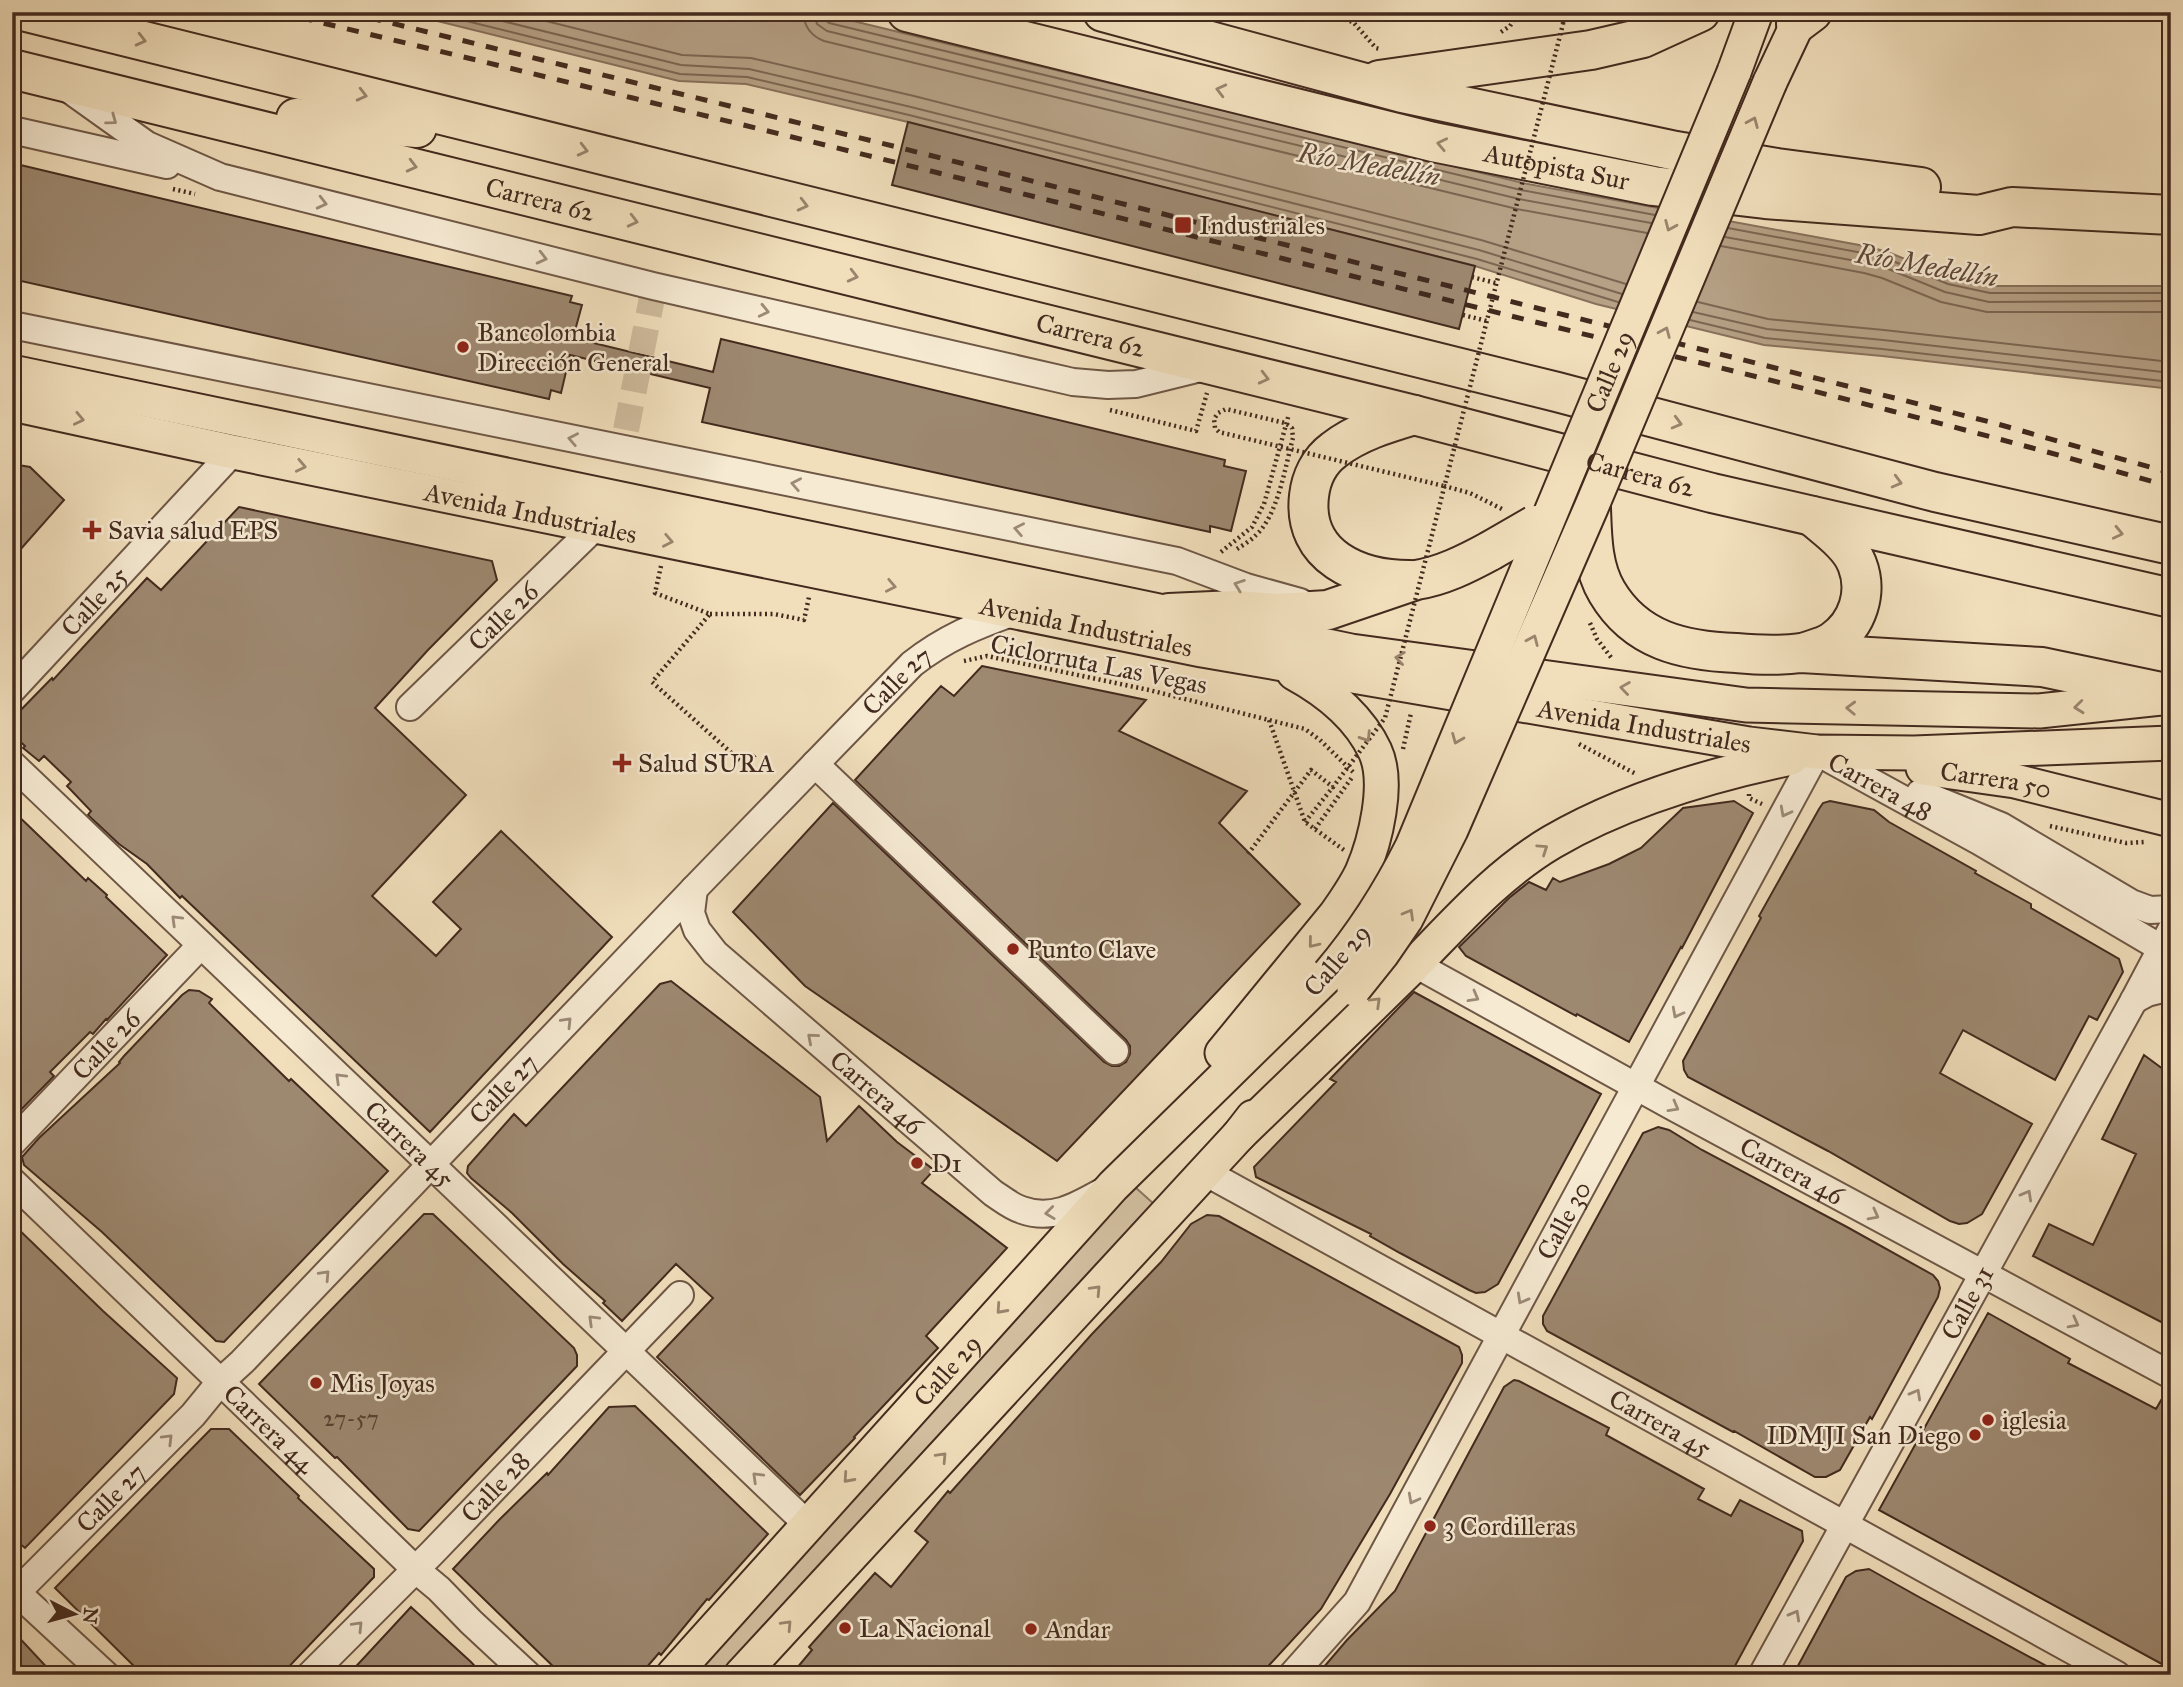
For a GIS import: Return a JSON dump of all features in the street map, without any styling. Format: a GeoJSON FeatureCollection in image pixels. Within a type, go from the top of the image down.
{"type":"FeatureCollection","features":[{"type":"Feature","properties":{"kind":"highway"},"geometry":{"type":"LineString","coordinates":[[27,12],[1567,394],[1935,492],[2171,545]]}},
{"type":"Feature","properties":{"kind":"highway","name":"Autopista Sur"},"geometry":{"type":"LineString","coordinates":[[907,12],[1433,142],[1653,186],[1765,200],[1979,215],[2012,207],[2162,210]]}},
{"type":"Feature","properties":{"kind":"highway","name":"Autopista Sur"},"geometry":{"type":"LineString","coordinates":[[1103,12],[1402,93],[1676,151],[1777,168],[1982,195],[2012,207]]}},
{"type":"Feature","properties":{"kind":"highway"},"geometry":{"type":"LineString","coordinates":[[1364,82],[1591,50],[1643,38],[1700,12]]}},
{"type":"Feature","properties":{"kind":"highway","name":"Carrera 62"},"geometry":{"type":"LineString","coordinates":[[12,69],[1414,415],[1712,493],[2171,598]]}},
{"type":"Feature","properties":{"kind":"highway"},"geometry":{"type":"LineString","coordinates":[[178,108],[535,138]]}},
{"type":"Feature","properties":{"kind":"highway"},"geometry":{"type":"LineString","coordinates":[[1414,415],[1380,425],[1334,450],[1318,467],[1310,485],[1307,510],[1314,536],[1327,552],[1345,566],[1367,576],[1387,580],[1430,578],[1465,565],[1489,551],[1531,519]]}},
{"type":"Feature","properties":{"kind":"highway"},"geometry":{"type":"LineString","coordinates":[[1591,508],[1595,561],[1606,591],[1626,615],[1648,633],[1700,652],[1779,656],[1801,653],[1831,643],[1848,630],[1859,609],[1862,586],[1857,563],[1845,546],[1812,516]]}},
{"type":"Feature","properties":{"kind":"highway"},"geometry":{"type":"LineString","coordinates":[[1169,613],[1235,611],[1278,614],[1328,610],[1416,580]]}},
{"type":"Feature","properties":{"kind":"highway"},"geometry":{"type":"LineString","coordinates":[[1801,653],[2042,667],[2171,696]]}},
{"type":"Feature","properties":{"kind":"main road","name":"Calle 29"},"geometry":{"type":"LineString","coordinates":[[741,1675],[1239,1135],[1342,981],[1354,944],[1374,916],[1412,847],[1531,519],[1734,72],[1756,12]]}},
{"type":"Feature","properties":{"kind":"main road","name":"Calle 29"},"geometry":{"type":"LineString","coordinates":[[673,1675],[1112,1186],[1394,937],[1425,885],[1456,818],[1591,508],[1770,82],[1804,16]]}},
{"type":"Feature","properties":{"kind":"main road","name":"Avenida Industriales"},"geometry":{"type":"LineString","coordinates":[[12,372],[1351,651],[1746,705],[2039,711],[2171,696]]}},
{"type":"Feature","properties":{"kind":"main road","name":"Avenida Industriales"},"geometry":{"type":"LineString","coordinates":[[12,404],[233,452],[1202,650],[1749,744],[1818,752],[1914,753],[2171,743]]}},
{"type":"Feature","properties":{"kind":"main road"},"geometry":{"type":"LineString","coordinates":[[1112,1186],[1336,914],[1364,866],[1371,846],[1380,805],[1381,778],[1375,751],[1357,723],[1334,699],[1314,684],[1277,664]]}},
{"type":"Feature","properties":{"kind":"main road"},"geometry":{"type":"LineString","coordinates":[[1239,1135],[1490,887],[1550,844],[1592,820],[1628,805],[1749,767],[1818,752]]}},
{"type":"Feature","properties":{"kind":"main road","name":"Carrera 50"},"geometry":{"type":"LineString","coordinates":[[1818,752],[2015,781],[2171,820]]}},
{"type":"Feature","properties":{"kind":"street"},"geometry":{"type":"LineString","coordinates":[[57,80],[147,145],[220,177]]}},
{"type":"Feature","properties":{"kind":"street"},"geometry":{"type":"LineString","coordinates":[[12,130],[220,177],[653,286],[1073,382],[1136,384],[1213,365]]}},
{"type":"Feature","properties":{"kind":"street"},"geometry":{"type":"LineString","coordinates":[[12,325],[622,439],[1177,561],[1246,587],[1328,610]]}},
{"type":"Feature","properties":{"kind":"street","name":"Calle 25"},"geometry":{"type":"LineString","coordinates":[[12,690],[233,452]]}},
{"type":"Feature","properties":{"kind":"street","name":"Calle 26"},"geometry":{"type":"LineString","coordinates":[[410,707],[596,526]]}},
{"type":"Feature","properties":{"kind":"street","name":"Calle 27"},"geometry":{"type":"LineString","coordinates":[[14,1592],[193,1415],[220,1382],[912,664],[934,647],[986,622],[1017,611]]}},
{"type":"Feature","properties":{"kind":"street","name":"Carrera 48"},"geometry":{"type":"LineString","coordinates":[[1818,752],[2001,826],[2131,903],[2150,910],[2171,909]]}},
{"type":"Feature","properties":{"kind":"street","name":"Carrera 48"},"geometry":{"type":"LineString","coordinates":[[1818,752],[2167,944]]}},
{"type":"Feature","properties":{"kind":"street","name":"Calle 30"},"geometry":{"type":"LineString","coordinates":[[1292,1675],[1357,1602],[1818,752]]}},
{"type":"Feature","properties":{"kind":"street","name":"Carrera 45"},"geometry":{"type":"LineString","coordinates":[[12,764],[807,1524]]}},
{"type":"Feature","properties":{"kind":"street"},"geometry":{"type":"LineString","coordinates":[[815,764],[1115,1051]]}},
{"type":"Feature","properties":{"kind":"street","name":"Carrera 46"},"geometry":{"type":"LineString","coordinates":[[694,889],[691,913],[697,930],[715,953],[993,1193],[1020,1210],[1039,1214],[1057,1213],[1072,1208],[1112,1186]]}},
{"type":"Feature","properties":{"kind":"street","name":"Calle 31"},"geometry":{"type":"LineString","coordinates":[[1762,1675],[2167,944]]}},
{"type":"Feature","properties":{"kind":"street","name":"Calle 26"},"geometry":{"type":"LineString","coordinates":[[12,1143],[201,945]]}},
{"type":"Feature","properties":{"kind":"street","name":"Carrera 46"},"geometry":{"type":"LineString","coordinates":[[1415,964],[2171,1375]]}},
{"type":"Feature","properties":{"kind":"street"},"geometry":{"type":"LineString","coordinates":[[2134,1000],[2147,993],[2171,987]]}},
{"type":"Feature","properties":{"kind":"street","name":"Carrera 45"},"geometry":{"type":"LineString","coordinates":[[1205,1172],[2117,1675]]}},
{"type":"Feature","properties":{"kind":"street","name":"Carrera 44"},"geometry":{"type":"LineString","coordinates":[[12,1181],[528,1675]]}},
{"type":"Feature","properties":{"kind":"street","name":"Calle 28"},"geometry":{"type":"LineString","coordinates":[[310,1675],[680,1295]]}},
{"type":"Feature","properties":{"kind":"street"},"geometry":{"type":"LineString","coordinates":[[14,1592],[106,1675]]}},
{"type":"Feature","properties":{"kind":"path"},"geometry":{"type":"LineString","coordinates":[[1318,12],[1353,22],[1377,48],[1386,50]]}},
{"type":"Feature","properties":{"kind":"path"},"geometry":{"type":"LineString","coordinates":[[1498,34],[1510,26],[1520,12]]}},
{"type":"Feature","properties":{"kind":"path"},"geometry":{"type":"LineString","coordinates":[[1305,822],[1385,718],[1446,486],[1564,12]]}},
{"type":"Feature","properties":{"kind":"path"},"geometry":{"type":"LineString","coordinates":[[1472,277],[1496,283]]}},
{"type":"Feature","properties":{"kind":"path"},"geometry":{"type":"LineString","coordinates":[[1463,314],[1487,321]]}},
{"type":"Feature","properties":{"kind":"path"},"geometry":{"type":"LineString","coordinates":[[1220,553],[1252,527],[1264,504],[1291,407]]}},
{"type":"Feature","properties":{"kind":"path"},"geometry":{"type":"LineString","coordinates":[[1237,549],[1256,536],[1266,524],[1272,511],[1290,450],[1293,438],[1292,428],[1285,423],[1226,409],[1214,419],[1215,428],[1219,432],[1259,442],[1272,444],[1284,447],[1296,450],[1321,455],[1446,486],[1470,493],[1531,519]]}},
{"type":"Feature","properties":{"kind":"path"},"geometry":{"type":"LineString","coordinates":[[662,558],[655,593],[710,614],[774,614],[804,620],[812,585]]}},
{"type":"Feature","properties":{"kind":"path"},"geometry":{"type":"LineString","coordinates":[[710,614],[652,682],[746,765],[755,755]]}},
{"type":"Feature","properties":{"kind":"path","name":"Ciclorruta Las Vegas"},"geometry":{"type":"LineString","coordinates":[[954,663],[987,656],[1149,690],[1304,729],[1320,740],[1354,774],[1315,829]]}},
{"type":"Feature","properties":{"kind":"path"},"geometry":{"type":"LineString","coordinates":[[1269,720],[1305,822],[1364,866]]}},
{"type":"Feature","properties":{"kind":"path"},"geometry":{"type":"LineString","coordinates":[[1575,742],[1643,778]]}},
{"type":"Feature","properties":{"kind":"path"},"geometry":{"type":"LineString","coordinates":[[1248,854],[1311,770],[1332,789]]}},
{"type":"Feature","properties":{"kind":"shaded area"},"geometry":{"type":"Polygon","coordinates":[[[1135,1187],[1154,1204],[729,1675],[694,1675],[1135,1187]]]}},
{"type":"Feature","properties":{"kind":"water","name":"Río Medellín"},"geometry":{"type":"Polygon","coordinates":[[[401,12],[816,12],[1523,183],[1870,247],[1950,277],[1992,286],[2171,286],[2171,389],[1764,345],[1596,304],[1475,266],[908,122],[746,84],[679,81],[401,12]]]}},
{"type":"Feature","properties":{"kind":"building","name":"Industriales"},"geometry":{"type":"Polygon","coordinates":[[[908,122],[1475,266],[1459,329],[892,185],[908,122]]]}},
{"type":"Feature","properties":{"kind":"building","name":"Bancolombia Dirección General"},"geometry":{"type":"Polygon","coordinates":[[[12,163],[572,296],[570,302],[582,305],[573,338],[713,372],[721,339],[1225,460],[1224,466],[1246,471],[1231,531],[1210,526],[1210,532],[702,422],[710,388],[570,355],[561,393],[551,390],[549,399],[12,279],[12,163]]]}},
{"type":"Feature","properties":{"kind":"building"},"geometry":{"type":"Polygon","coordinates":[[[12,464],[30,467],[64,500],[12,559],[12,464]]]}},
{"type":"Feature","properties":{"kind":"building"},"geometry":{"type":"Polygon","coordinates":[[[239,507],[492,561],[497,580],[375,708],[466,795],[372,896],[436,956],[461,929],[433,902],[501,831],[612,937],[430,1132],[182,896],[180,898],[147,864],[119,844],[88,815],[91,811],[67,786],[71,782],[44,756],[39,761],[23,748],[25,746],[12,734],[12,719],[52,678],[53,680],[147,578],[161,590],[239,507]]]}},
{"type":"Feature","properties":{"kind":"building","name":"Punto Clave"},"geometry":{"type":"Polygon","coordinates":[[[982,666],[1146,700],[1119,731],[1247,791],[1219,823],[1300,904],[1057,1161],[805,986],[733,912],[833,803],[1104,1062],[1119,1066],[1126,1062],[1130,1046],[1126,1040],[855,780],[941,686],[954,696],[982,666]]]}},
{"type":"Feature","properties":{"kind":"building"},"geometry":{"type":"Polygon","coordinates":[[[1734,801],[1753,813],[1629,1042],[1466,956],[1459,947],[1529,882],[1546,890],[1553,878],[1560,882],[1609,864],[1641,848],[1683,808],[1734,801]]]}},
{"type":"Feature","properties":{"kind":"building"},"geometry":{"type":"Polygon","coordinates":[[[1830,801],[1874,810],[1889,822],[1976,871],[1975,873],[2031,904],[2031,908],[2119,959],[2123,972],[2097,1020],[2089,1016],[2055,1080],[1963,1030],[1940,1073],[2032,1124],[1982,1214],[1967,1223],[1950,1221],[1828,1151],[1688,1077],[1684,1070],[1683,1061],[1761,918],[1759,916],[1819,809],[1823,803],[1830,801]]]}},
{"type":"Feature","properties":{"kind":"building"},"geometry":{"type":"Polygon","coordinates":[[[12,810],[86,881],[88,878],[107,895],[106,897],[167,955],[93,1034],[90,1032],[50,1072],[54,1076],[12,1119],[12,810]]]}},
{"type":"Feature","properties":{"kind":"building"},"geometry":{"type":"Polygon","coordinates":[[[671,981],[820,1097],[827,1141],[859,1106],[897,1142],[934,1170],[922,1183],[1007,1248],[926,1336],[938,1348],[800,1495],[657,1357],[713,1298],[676,1264],[622,1321],[603,1303],[605,1301],[467,1173],[468,1166],[514,1114],[526,1126],[660,984],[671,981]]]}},
{"type":"Feature","properties":{"kind":"building"},"geometry":{"type":"Polygon","coordinates":[[[189,990],[199,991],[212,999],[209,1003],[289,1081],[291,1079],[388,1171],[224,1342],[216,1341],[102,1232],[24,1165],[22,1157],[120,1063],[189,990]]]}},
{"type":"Feature","properties":{"kind":"building"},"geometry":{"type":"Polygon","coordinates":[[[1414,992],[1601,1094],[1498,1284],[1485,1292],[1476,1293],[1469,1290],[1370,1236],[1371,1234],[1256,1177],[1254,1167],[1336,1082],[1330,1079],[1414,992]]]}},
{"type":"Feature","properties":{"kind":"building"},"geometry":{"type":"Polygon","coordinates":[[[2144,1055],[2171,1075],[2171,1327],[2033,1256],[2049,1224],[2093,1245],[2136,1154],[2102,1139],[2144,1055]]]}},
{"type":"Feature","properties":{"kind":"building"},"geometry":{"type":"Polygon","coordinates":[[[1658,1127],[1669,1130],[1847,1227],[1933,1275],[1938,1281],[1938,1297],[1872,1419],[1870,1417],[1840,1470],[1826,1477],[1815,1477],[1547,1331],[1543,1324],[1543,1316],[1643,1133],[1658,1127]]]}},
{"type":"Feature","properties":{"kind":"building"},"geometry":{"type":"Polygon","coordinates":[[[424,1214],[433,1214],[574,1348],[577,1366],[419,1531],[408,1529],[259,1384],[424,1214]]]}},
{"type":"Feature","properties":{"kind":"building"},"geometry":{"type":"Polygon","coordinates":[[[1207,1215],[1219,1216],[1459,1347],[1462,1355],[1462,1363],[1390,1494],[1321,1609],[1260,1675],[791,1675],[812,1650],[809,1647],[875,1573],[891,1587],[928,1542],[915,1531],[948,1491],[950,1493],[1092,1334],[1161,1262],[1191,1224],[1207,1215]]]}},
{"type":"Feature","properties":{"kind":"building"},"geometry":{"type":"Polygon","coordinates":[[[12,1223],[177,1378],[174,1394],[25,1548],[12,1537],[12,1223]]]}},
{"type":"Feature","properties":{"kind":"building"},"geometry":{"type":"Polygon","coordinates":[[[1988,1313],[2070,1359],[2068,1363],[2156,1409],[2167,1390],[2171,1391],[2171,1669],[1879,1510],[1988,1313]]]}},
{"type":"Feature","properties":{"kind":"building"},"geometry":{"type":"Polygon","coordinates":[[[1514,1380],[1609,1428],[1606,1435],[1704,1489],[1698,1499],[1731,1516],[1740,1500],[1802,1531],[1803,1541],[1730,1675],[1317,1675],[1395,1591],[1504,1387],[1514,1380]]]}},
{"type":"Feature","properties":{"kind":"building"},"geometry":{"type":"Polygon","coordinates":[[[635,1406],[768,1534],[709,1600],[707,1599],[661,1655],[659,1653],[640,1675],[562,1675],[453,1569],[499,1520],[547,1473],[548,1475],[609,1407],[635,1406]]]}},
{"type":"Feature","properties":{"kind":"building"},"geometry":{"type":"Polygon","coordinates":[[[211,1429],[229,1429],[374,1569],[374,1577],[281,1675],[143,1675],[55,1588],[211,1429]]]}},
{"type":"Feature","properties":{"kind":"building"},"geometry":{"type":"Polygon","coordinates":[[[1869,1569],[2063,1675],[1793,1675],[1846,1577],[1856,1571],[1869,1569]]]}},
{"type":"Feature","properties":{"kind":"building"},"geometry":{"type":"Polygon","coordinates":[[[411,1607],[471,1662],[483,1675],[348,1675],[411,1607]]]}},
{"type":"Feature","properties":{"kind":"building"},"geometry":{"type":"Polygon","coordinates":[[[12,1630],[54,1675],[12,1675],[12,1630]]]}},
{"type":"Feature","properties":{"kind":"tunnel"},"geometry":{"type":"LineString","coordinates":[[626,430],[653,286]]}},
{"type":"Feature","properties":{"kind":"railway"},"geometry":{"type":"LineString","coordinates":[[277,12],[882,159],[1830,395],[2171,487]]}},
{"type":"Feature","properties":{"kind":"railway"},"geometry":{"type":"LineString","coordinates":[[346,12],[893,146],[1994,423],[2171,473]]}},
{"type":"Feature","properties":{"kind":"place","name":"Industriales"},"geometry":{"type":"Point","coordinates":[1183,225]}},
{"type":"Feature","properties":{"kind":"place","name":"Bancolombia Dirección General"},"geometry":{"type":"Point","coordinates":[463,347]}},
{"type":"Feature","properties":{"kind":"place","name":"Savia salud EPS"},"geometry":{"type":"Point","coordinates":[92,530]}},
{"type":"Feature","properties":{"kind":"place","name":"Salud SURA"},"geometry":{"type":"Point","coordinates":[622,763]}},
{"type":"Feature","properties":{"kind":"place","name":"Punto Clave"},"geometry":{"type":"Point","coordinates":[1013,949]}},
{"type":"Feature","properties":{"kind":"place","name":"D1"},"geometry":{"type":"Point","coordinates":[917,1163]}},
{"type":"Feature","properties":{"kind":"place","name":"Mis Joyas"},"geometry":{"type":"Point","coordinates":[316,1383]}},
{"type":"Feature","properties":{"kind":"place","name":"iglesia"},"geometry":{"type":"Point","coordinates":[1988,1420]}},
{"type":"Feature","properties":{"kind":"place","name":"IDMJI San Diego"},"geometry":{"type":"Point","coordinates":[1975,1435]}},
{"type":"Feature","properties":{"kind":"place","name":"3 Cordilleras"},"geometry":{"type":"Point","coordinates":[1430,1526]}},
{"type":"Feature","properties":{"kind":"place","name":"La Nacional"},"geometry":{"type":"Point","coordinates":[845,1628]}},
{"type":"Feature","properties":{"kind":"place","name":"Andar"},"geometry":{"type":"Point","coordinates":[1031,1629]}}]}
